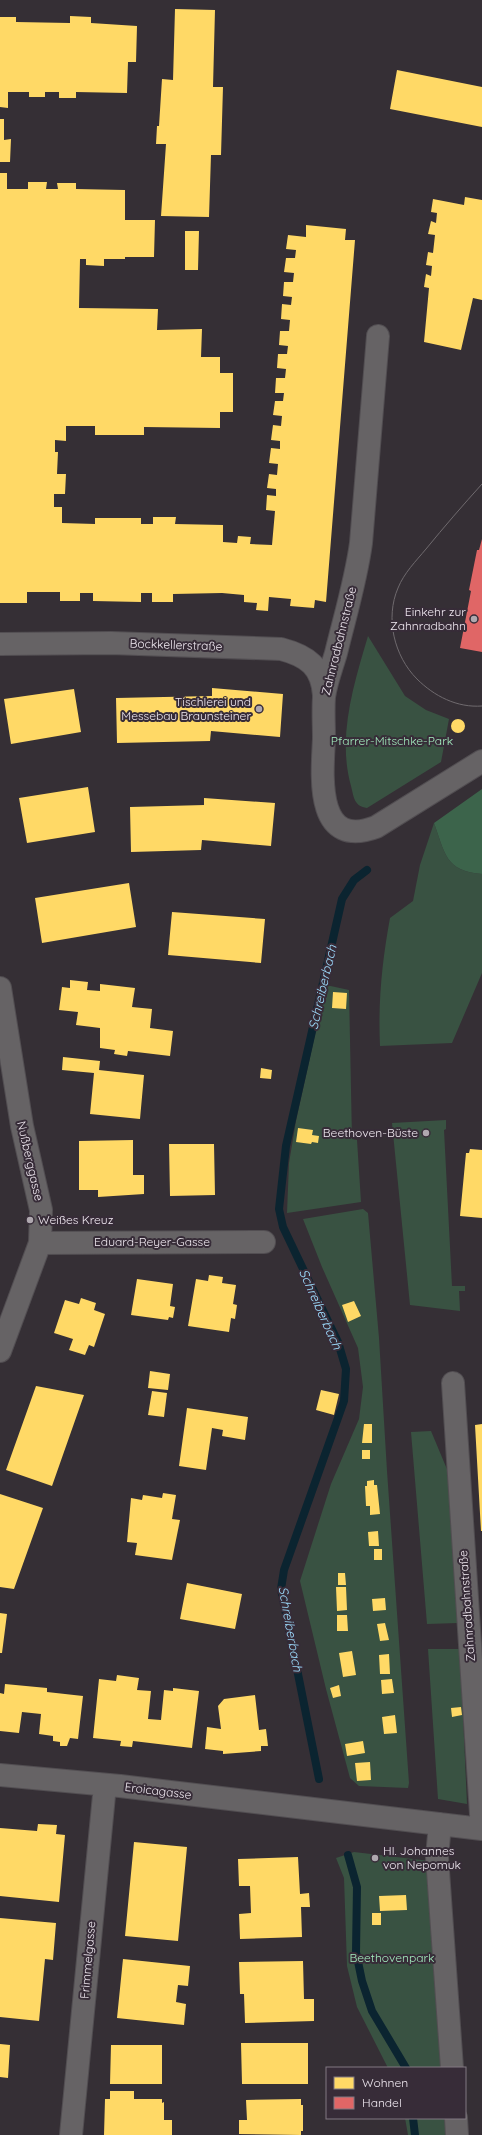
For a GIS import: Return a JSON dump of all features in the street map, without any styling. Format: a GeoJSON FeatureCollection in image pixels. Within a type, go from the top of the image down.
{"type":"FeatureCollection","features":[{"type":"Feature","properties":{"kind":"street","name":"Zahnradbahnstraße"},"geometry":{"type":"LineString","coordinates":[[378,336],[361,543],[357,571],[324,696],[323,791],[329,814],[334,823],[343,829],[364,831],[376,827],[482,761]]}},
{"type":"Feature","properties":{"kind":"street","name":"Bockkellerstraße"},"geometry":{"type":"LineString","coordinates":[[0,644],[111,643],[281,649],[300,656],[313,665],[320,673],[324,696]]}},
{"type":"Feature","properties":{"kind":"street","name":"Nußberggasse"},"geometry":{"type":"LineString","coordinates":[[0,988],[22,1126],[41,1210],[40,1243],[0,1351]]}},
{"type":"Feature","properties":{"kind":"street","name":"Eduard-Reyer-Gasse"},"geometry":{"type":"LineString","coordinates":[[40,1243],[264,1242]]}},
{"type":"Feature","properties":{"kind":"street","name":"Zahnradbahnstraße"},"geometry":{"type":"LineString","coordinates":[[453,1383],[482,1829]]}},
{"type":"Feature","properties":{"kind":"street","name":"Eroicagasse"},"geometry":{"type":"LineString","coordinates":[[0,1774],[440,1824]]}},
{"type":"Feature","properties":{"kind":"street","name":"Frimmelgasse"},"geometry":{"type":"LineString","coordinates":[[71,2135],[105,1785]]}},
{"type":"Feature","properties":{"kind":"street"},"geometry":{"type":"LineString","coordinates":[[452,2067],[437,1857],[440,1824],[482,1829]]}},
{"type":"Feature","properties":{"kind":"street"},"geometry":{"type":"LineString","coordinates":[[456,2119],[457,2135]]}},
{"type":"Feature","properties":{"kind":"green space","name":"Pfarrer-Mitschke-Park"},"geometry":{"type":"Polygon","coordinates":[[[368,636],[405,696],[426,710],[449,719],[441,762],[367,808],[359,805],[355,801],[347,767],[346,748],[349,710],[357,673],[368,636]]]}},
{"type":"Feature","properties":{"kind":"green space"},"geometry":{"type":"Polygon","coordinates":[[[482,789],[482,874],[460,869],[448,859],[434,823],[482,789]]]}},
{"type":"Feature","properties":{"kind":"green space"},"geometry":{"type":"Polygon","coordinates":[[[434,823],[448,859],[460,869],[482,874],[482,973],[452,1043],[380,1046],[381,982],[390,918],[413,901],[420,865],[434,823]]]}},
{"type":"Feature","properties":{"kind":"green space"},"geometry":{"type":"Polygon","coordinates":[[[326,985],[349,990],[352,1139],[357,1140],[361,1202],[287,1213],[289,1163],[296,1121],[326,985]]]}},
{"type":"Feature","properties":{"kind":"green space"},"geometry":{"type":"Polygon","coordinates":[[[446,1120],[446,1129],[444,1130],[452,1286],[465,1286],[465,1291],[459,1291],[460,1311],[410,1305],[392,1123],[446,1120]]]}},
{"type":"Feature","properties":{"kind":"green space"},"geometry":{"type":"Polygon","coordinates":[[[363,1209],[368,1213],[379,1338],[409,1783],[408,1788],[359,1786],[350,1778],[326,1689],[300,1581],[331,1484],[359,1419],[363,1387],[358,1348],[322,1267],[303,1219],[363,1209]]]}},
{"type":"Feature","properties":{"kind":"green space"},"geometry":{"type":"Polygon","coordinates":[[[431,1431],[449,1474],[458,1623],[427,1624],[411,1432],[431,1431]]]}},
{"type":"Feature","properties":{"kind":"green space"},"geometry":{"type":"Polygon","coordinates":[[[428,1649],[460,1649],[467,1804],[438,1799],[428,1649]]]}},
{"type":"Feature","properties":{"kind":"green space","name":"Beethovenpark"},"geometry":{"type":"Polygon","coordinates":[[[354,1852],[430,1861],[444,2067],[387,2067],[357,2007],[347,1966],[344,1878],[336,1858],[354,1852]]]}},
{"type":"Feature","properties":{"kind":"green space"},"geometry":{"type":"Polygon","coordinates":[[[405,2119],[447,2119],[449,2135],[408,2135],[405,2119]]]}},
{"type":"Feature","properties":{"kind":"building: Wohnen"},"geometry":{"type":"Polygon","coordinates":[[[175,9],[215,10],[213,87],[223,87],[221,155],[211,155],[209,217],[161,216],[166,144],[156,144],[157,126],[159,126],[162,79],[173,80],[175,9]]]}},
{"type":"Feature","properties":{"kind":"building: Wohnen"},"geometry":{"type":"Polygon","coordinates":[[[70,16],[91,17],[91,23],[137,26],[136,62],[128,62],[127,93],[76,92],[76,98],[59,98],[59,92],[45,92],[45,97],[29,97],[29,92],[8,92],[8,108],[0,107],[0,17],[16,17],[16,22],[70,23],[70,16]]]}},
{"type":"Feature","properties":{"kind":"building: Wohnen"},"geometry":{"type":"Polygon","coordinates":[[[397,70],[482,87],[482,127],[390,109],[397,70]]]}},
{"type":"Feature","properties":{"kind":"building: Wohnen"},"geometry":{"type":"Polygon","coordinates":[[[0,119],[4,119],[4,140],[11,139],[10,162],[0,162],[0,119]]]}},
{"type":"Feature","properties":{"kind":"building: Wohnen"},"geometry":{"type":"Polygon","coordinates":[[[0,173],[7,173],[7,189],[28,189],[28,182],[47,182],[46,189],[58,189],[57,183],[76,183],[76,189],[125,190],[125,220],[155,220],[154,257],[104,259],[104,266],[86,265],[86,259],[80,259],[79,308],[158,309],[157,330],[202,329],[201,357],[220,357],[220,373],[233,373],[233,412],[220,412],[220,428],[144,427],[144,435],[95,435],[95,426],[66,426],[66,441],[55,440],[55,452],[58,452],[57,474],[66,474],[65,494],[54,494],[54,507],[62,507],[62,523],[95,524],[95,518],[141,518],[141,524],[153,524],[153,517],[176,517],[175,524],[223,525],[223,542],[237,543],[238,536],[251,537],[250,544],[272,545],[275,511],[266,510],[267,495],[276,496],[276,489],[267,488],[269,474],[277,475],[278,464],[269,463],[271,448],[280,449],[280,441],[271,440],[273,425],[281,426],[282,416],[273,415],[275,401],[283,401],[284,393],[275,393],[276,378],[285,378],[286,369],[277,368],[278,354],[287,354],[288,346],[279,345],[280,331],[289,331],[290,320],[281,319],[282,304],[291,305],[292,297],[283,296],[284,282],[293,282],[294,273],[284,272],[286,258],[295,258],[296,250],[286,249],[288,235],[306,237],[306,225],[346,229],[345,240],[355,240],[326,602],[315,600],[314,608],[290,606],[291,599],[269,597],[268,611],[256,610],[257,603],[244,602],[244,595],[222,593],[173,594],[173,602],[152,602],[152,593],[141,593],[141,602],[93,601],[93,593],[80,593],[80,601],[60,601],[60,592],[27,592],[27,603],[0,603],[0,173]]]}},
{"type":"Feature","properties":{"kind":"building: Wohnen"},"geometry":{"type":"Polygon","coordinates":[[[465,197],[482,200],[482,300],[473,298],[461,350],[424,342],[429,288],[424,287],[426,274],[431,276],[432,266],[426,265],[428,252],[433,253],[435,235],[428,234],[431,221],[436,223],[437,213],[431,212],[433,199],[464,205],[465,197]]]}},
{"type":"Feature","properties":{"kind":"building: Wohnen"},"geometry":{"type":"Polygon","coordinates":[[[185,231],[199,231],[198,270],[185,270],[185,231]]]}},
{"type":"Feature","properties":{"kind":"building: Wohnen"},"geometry":{"type":"Polygon","coordinates":[[[212,688],[283,694],[280,737],[211,731],[210,741],[117,743],[116,698],[212,696],[212,688]]]}},
{"type":"Feature","properties":{"kind":"building: Wohnen"},"geometry":{"type":"Polygon","coordinates":[[[74,689],[81,732],[11,744],[4,699],[74,689]]]}},
{"type":"Feature","properties":{"kind":"building: Wohnen"},"geometry":{"type":"Polygon","coordinates":[[[458,719],[463,721],[465,726],[463,731],[458,733],[453,731],[451,726],[453,721],[458,719]]]}},
{"type":"Feature","properties":{"kind":"building: Wohnen"},"geometry":{"type":"Polygon","coordinates":[[[88,787],[95,832],[27,843],[19,798],[88,787]]]}},
{"type":"Feature","properties":{"kind":"building: Wohnen"},"geometry":{"type":"Polygon","coordinates":[[[204,798],[275,803],[271,846],[202,840],[201,850],[131,852],[130,807],[204,805],[204,798]]]}},
{"type":"Feature","properties":{"kind":"building: Wohnen"},"geometry":{"type":"Polygon","coordinates":[[[129,883],[136,927],[42,943],[35,898],[129,883]]]}},
{"type":"Feature","properties":{"kind":"building: Wohnen"},"geometry":{"type":"Polygon","coordinates":[[[172,912],[265,919],[261,963],[168,955],[172,912]]]}},
{"type":"Feature","properties":{"kind":"building: Wohnen"},"geometry":{"type":"Polygon","coordinates":[[[70,980],[88,982],[87,990],[100,991],[100,984],[135,988],[132,1007],[152,1009],[150,1028],[173,1031],[170,1056],[128,1051],[127,1056],[114,1054],[115,1050],[100,1048],[100,1028],[76,1025],[78,1012],[59,1010],[62,987],[70,988],[70,980]]]}},
{"type":"Feature","properties":{"kind":"building: Wohnen"},"geometry":{"type":"Polygon","coordinates":[[[333,992],[347,993],[346,1009],[332,1008],[333,992]]]}},
{"type":"Feature","properties":{"kind":"building: Wohnen"},"geometry":{"type":"Polygon","coordinates":[[[63,1057],[100,1061],[99,1070],[144,1075],[140,1119],[90,1114],[94,1073],[62,1070],[63,1057]]]}},
{"type":"Feature","properties":{"kind":"building: Wohnen"},"geometry":{"type":"Polygon","coordinates":[[[261,1068],[272,1070],[271,1079],[260,1078],[261,1068]]]}},
{"type":"Feature","properties":{"kind":"building: Wohnen"},"geometry":{"type":"Polygon","coordinates":[[[298,1128],[313,1130],[312,1135],[319,1136],[318,1143],[312,1142],[311,1144],[296,1142],[298,1128]]]}},
{"type":"Feature","properties":{"kind":"building: Wohnen"},"geometry":{"type":"Polygon","coordinates":[[[133,1140],[133,1175],[144,1175],[144,1194],[98,1197],[98,1190],[79,1190],[79,1141],[133,1140]]]}},
{"type":"Feature","properties":{"kind":"building: Wohnen"},"geometry":{"type":"Polygon","coordinates":[[[169,1144],[214,1144],[215,1195],[170,1196],[169,1144]]]}},
{"type":"Feature","properties":{"kind":"building: Wohnen"},"geometry":{"type":"Polygon","coordinates":[[[470,1149],[482,1150],[482,1218],[460,1216],[466,1153],[469,1153],[470,1149]]]}},
{"type":"Feature","properties":{"kind":"building: Wohnen"},"geometry":{"type":"Polygon","coordinates":[[[209,1275],[223,1277],[222,1283],[236,1285],[233,1304],[237,1305],[235,1319],[231,1318],[229,1332],[188,1326],[196,1279],[208,1281],[209,1275]]]}},
{"type":"Feature","properties":{"kind":"building: Wohnen"},"geometry":{"type":"Polygon","coordinates":[[[137,1279],[173,1284],[170,1306],[175,1307],[173,1318],[169,1317],[168,1320],[131,1315],[137,1279]]]}},
{"type":"Feature","properties":{"kind":"building: Wohnen"},"geometry":{"type":"Polygon","coordinates":[[[81,1298],[96,1303],[94,1310],[105,1314],[94,1347],[89,1345],[85,1355],[69,1350],[73,1339],[54,1333],[65,1300],[79,1304],[81,1298]]]}},
{"type":"Feature","properties":{"kind":"building: Wohnen"},"geometry":{"type":"Polygon","coordinates":[[[354,1301],[361,1316],[348,1322],[342,1305],[354,1301]]]}},
{"type":"Feature","properties":{"kind":"building: Wohnen"},"geometry":{"type":"Polygon","coordinates":[[[150,1371],[170,1374],[168,1390],[148,1388],[150,1371]]]}},
{"type":"Feature","properties":{"kind":"building: Wohnen"},"geometry":{"type":"Polygon","coordinates":[[[36,1386],[84,1395],[52,1486],[6,1470],[36,1386]]]}},
{"type":"Feature","properties":{"kind":"building: Wohnen"},"geometry":{"type":"Polygon","coordinates":[[[321,1390],[339,1394],[334,1415],[316,1410],[321,1390]]]}},
{"type":"Feature","properties":{"kind":"building: Wohnen"},"geometry":{"type":"Polygon","coordinates":[[[152,1391],[167,1393],[164,1417],[148,1415],[152,1391]]]}},
{"type":"Feature","properties":{"kind":"building: Wohnen"},"geometry":{"type":"Polygon","coordinates":[[[187,1408],[248,1417],[245,1440],[222,1436],[223,1430],[212,1428],[206,1470],[179,1466],[187,1408]]]}},
{"type":"Feature","properties":{"kind":"building: Wohnen"},"geometry":{"type":"Polygon","coordinates":[[[364,1424],[372,1424],[372,1443],[362,1443],[364,1424]]]}},
{"type":"Feature","properties":{"kind":"building: Wohnen"},"geometry":{"type":"Polygon","coordinates":[[[482,1424],[482,1531],[481,1531],[475,1425],[482,1424]]]}},
{"type":"Feature","properties":{"kind":"building: Wohnen"},"geometry":{"type":"Polygon","coordinates":[[[362,1450],[370,1450],[370,1459],[362,1459],[362,1450]]]}},
{"type":"Feature","properties":{"kind":"building: Wohnen"},"geometry":{"type":"Polygon","coordinates":[[[374,1480],[374,1485],[377,1485],[380,1514],[370,1515],[370,1506],[366,1506],[365,1486],[367,1486],[367,1481],[374,1480]]]}},
{"type":"Feature","properties":{"kind":"building: Wohnen"},"geometry":{"type":"Polygon","coordinates":[[[163,1493],[176,1495],[172,1519],[180,1520],[172,1560],[135,1555],[137,1543],[127,1542],[131,1498],[142,1500],[143,1495],[162,1498],[163,1493]]]}},
{"type":"Feature","properties":{"kind":"building: Wohnen"},"geometry":{"type":"Polygon","coordinates":[[[0,1494],[43,1508],[14,1589],[0,1587],[0,1494]]]}},
{"type":"Feature","properties":{"kind":"building: Wohnen"},"geometry":{"type":"Polygon","coordinates":[[[378,1531],[379,1546],[369,1546],[368,1532],[378,1531]]]}},
{"type":"Feature","properties":{"kind":"building: Wohnen"},"geometry":{"type":"Polygon","coordinates":[[[374,1549],[382,1549],[382,1560],[374,1560],[374,1549]]]}},
{"type":"Feature","properties":{"kind":"building: Wohnen"},"geometry":{"type":"Polygon","coordinates":[[[338,1573],[345,1573],[346,1585],[338,1585],[338,1573]]]}},
{"type":"Feature","properties":{"kind":"building: Wohnen"},"geometry":{"type":"Polygon","coordinates":[[[187,1583],[242,1594],[235,1629],[180,1619],[187,1583]]]}},
{"type":"Feature","properties":{"kind":"building: Wohnen"},"geometry":{"type":"Polygon","coordinates":[[[336,1587],[346,1587],[347,1610],[337,1611],[336,1587]]]}},
{"type":"Feature","properties":{"kind":"building: Wohnen"},"geometry":{"type":"Polygon","coordinates":[[[385,1598],[386,1610],[373,1611],[372,1599],[385,1598]]]}},
{"type":"Feature","properties":{"kind":"building: Wohnen"},"geometry":{"type":"Polygon","coordinates":[[[0,1613],[7,1614],[2,1653],[0,1653],[0,1613]]]}},
{"type":"Feature","properties":{"kind":"building: Wohnen"},"geometry":{"type":"Polygon","coordinates":[[[337,1615],[347,1615],[348,1631],[337,1631],[337,1615]]]}},
{"type":"Feature","properties":{"kind":"building: Wohnen"},"geometry":{"type":"Polygon","coordinates":[[[385,1623],[389,1640],[380,1641],[377,1624],[385,1623]]]}},
{"type":"Feature","properties":{"kind":"building: Wohnen"},"geometry":{"type":"Polygon","coordinates":[[[352,1651],[356,1675],[343,1677],[339,1653],[352,1651]]]}},
{"type":"Feature","properties":{"kind":"building: Wohnen"},"geometry":{"type":"Polygon","coordinates":[[[389,1654],[390,1674],[380,1674],[379,1655],[389,1654]]]}},
{"type":"Feature","properties":{"kind":"building: Wohnen"},"geometry":{"type":"Polygon","coordinates":[[[117,1675],[139,1678],[137,1690],[151,1691],[148,1719],[161,1720],[164,1690],[173,1691],[173,1688],[199,1691],[192,1748],[133,1741],[132,1747],[120,1746],[121,1741],[93,1738],[99,1679],[116,1681],[117,1675]]]}},
{"type":"Feature","properties":{"kind":"building: Wohnen"},"geometry":{"type":"Polygon","coordinates":[[[392,1679],[394,1693],[382,1694],[381,1680],[392,1679]]]}},
{"type":"Feature","properties":{"kind":"building: Wohnen"},"geometry":{"type":"Polygon","coordinates":[[[5,1684],[47,1688],[47,1692],[83,1696],[78,1739],[70,1738],[67,1746],[60,1746],[60,1742],[53,1741],[53,1736],[39,1734],[41,1714],[22,1712],[19,1733],[0,1731],[0,1693],[4,1694],[5,1684]]]}},
{"type":"Feature","properties":{"kind":"building: Wohnen"},"geometry":{"type":"Polygon","coordinates":[[[339,1685],[341,1696],[333,1698],[330,1688],[339,1685]]]}},
{"type":"Feature","properties":{"kind":"building: Wohnen"},"geometry":{"type":"Polygon","coordinates":[[[255,1695],[259,1730],[266,1729],[268,1746],[261,1746],[261,1751],[223,1754],[223,1751],[205,1749],[207,1727],[221,1729],[218,1706],[224,1699],[255,1695]]]}},
{"type":"Feature","properties":{"kind":"building: Wohnen"},"geometry":{"type":"Polygon","coordinates":[[[461,1707],[462,1715],[452,1717],[451,1708],[461,1707]]]}},
{"type":"Feature","properties":{"kind":"building: Wohnen"},"geometry":{"type":"Polygon","coordinates":[[[395,1715],[397,1733],[384,1734],[382,1717],[395,1715]]]}},
{"type":"Feature","properties":{"kind":"building: Wohnen"},"geometry":{"type":"Polygon","coordinates":[[[363,1741],[365,1753],[347,1756],[345,1744],[363,1741]]]}},
{"type":"Feature","properties":{"kind":"building: Wohnen"},"geometry":{"type":"Polygon","coordinates":[[[370,1762],[371,1780],[357,1781],[355,1763],[370,1762]]]}},
{"type":"Feature","properties":{"kind":"building: Wohnen"},"geometry":{"type":"Polygon","coordinates":[[[38,1824],[57,1825],[56,1834],[65,1835],[59,1902],[0,1896],[0,1828],[37,1831],[38,1824]]]}},
{"type":"Feature","properties":{"kind":"building: Wohnen"},"geometry":{"type":"Polygon","coordinates":[[[134,1842],[187,1847],[178,1941],[125,1936],[134,1842]]]}},
{"type":"Feature","properties":{"kind":"building: Wohnen"},"geometry":{"type":"Polygon","coordinates":[[[298,1857],[300,1894],[309,1893],[310,1907],[301,1907],[302,1937],[240,1939],[239,1914],[251,1913],[250,1886],[239,1886],[238,1859],[298,1857]]]}},
{"type":"Feature","properties":{"kind":"building: Wohnen"},"geometry":{"type":"Polygon","coordinates":[[[406,1895],[407,1910],[380,1911],[379,1896],[406,1895]]]}},
{"type":"Feature","properties":{"kind":"building: Wohnen"},"geometry":{"type":"Polygon","coordinates":[[[372,1913],[381,1913],[381,1925],[372,1925],[372,1913]]]}},
{"type":"Feature","properties":{"kind":"building: Wohnen"},"geometry":{"type":"Polygon","coordinates":[[[0,1918],[56,1923],[53,1960],[45,1959],[39,2021],[0,2017],[0,1918]]]}},
{"type":"Feature","properties":{"kind":"building: Wohnen"},"geometry":{"type":"Polygon","coordinates":[[[123,1959],[190,1966],[188,1986],[178,1985],[176,2002],[186,2004],[184,2025],[117,2018],[123,1959]]]}},
{"type":"Feature","properties":{"kind":"building: Wohnen"},"geometry":{"type":"Polygon","coordinates":[[[303,1961],[304,1999],[314,1999],[314,2021],[245,2023],[244,1994],[240,1994],[239,1962],[303,1961]]]}},
{"type":"Feature","properties":{"kind":"building: Wohnen"},"geometry":{"type":"Polygon","coordinates":[[[241,2043],[308,2043],[308,2084],[242,2084],[241,2043]]]}},
{"type":"Feature","properties":{"kind":"building: Wohnen"},"geometry":{"type":"Polygon","coordinates":[[[0,2044],[10,2045],[8,2078],[0,2077],[0,2044]]]}},
{"type":"Feature","properties":{"kind":"building: Wohnen"},"geometry":{"type":"Polygon","coordinates":[[[111,2045],[162,2045],[162,2084],[110,2084],[111,2045]]]}},
{"type":"Feature","properties":{"kind":"building: Wohnen"},"geometry":{"type":"Polygon","coordinates":[[[110,2091],[134,2091],[134,2099],[162,2099],[162,2103],[164,2102],[164,2120],[172,2120],[172,2135],[104,2135],[105,2099],[110,2099],[110,2091]]]}},
{"type":"Feature","properties":{"kind":"building: Wohnen"},"geometry":{"type":"Polygon","coordinates":[[[301,2099],[301,2105],[303,2105],[303,2131],[301,2131],[301,2135],[239,2134],[239,2120],[247,2120],[246,2100],[301,2099]]]}},
{"type":"Feature","properties":{"kind":"building: Handel","name":"Einkehr zur Zahnradbahn"},"geometry":{"type":"Polygon","coordinates":[[[482,539],[482,652],[460,648],[477,550],[479,550],[482,539]]]}},
{"type":"Feature","properties":{"kind":"waterway","name":"Schreiberbach"},"geometry":{"type":"LineString","coordinates":[[319,1779],[281,1589],[284,1570],[344,1401],[346,1369],[338,1342],[283,1227],[279,1209],[286,1146],[342,899],[354,880],[367,870]]}},
{"type":"Feature","properties":{"kind":"waterway","name":"Schreiberbach"},"geometry":{"type":"LineString","coordinates":[[348,1855],[357,1887],[356,1952],[362,1981],[372,2011],[405,2067]]}},
{"type":"Feature","properties":{"kind":"waterway","name":"Schreiberbach"},"geometry":{"type":"LineString","coordinates":[[413,2119],[415,2135]]}},
{"type":"Feature","properties":{"kind":"tram line"},"geometry":{"type":"LineString","coordinates":[[482,484],[410,567],[398,588],[392,612],[392,624],[397,648],[409,670],[417,679],[431,691],[446,700],[464,705],[482,706]]}},
{"type":"Feature","properties":{"kind":"place","name":"Einkehr zur Zahnradbahn"},"geometry":{"type":"Point","coordinates":[474,619]}},
{"type":"Feature","properties":{"kind":"place","name":"Tischlerei und Messebau Braunsteiner"},"geometry":{"type":"Point","coordinates":[259,709]}},
{"type":"Feature","properties":{"kind":"place","name":"Beethoven-Büste"},"geometry":{"type":"Point","coordinates":[426,1133]}},
{"type":"Feature","properties":{"kind":"place","name":"Weißes Kreuz"},"geometry":{"type":"Point","coordinates":[30,1220]}},
{"type":"Feature","properties":{"kind":"place","name":"Hl. Johannes von Nepomuk"},"geometry":{"type":"Point","coordinates":[375,1858]}}]}
